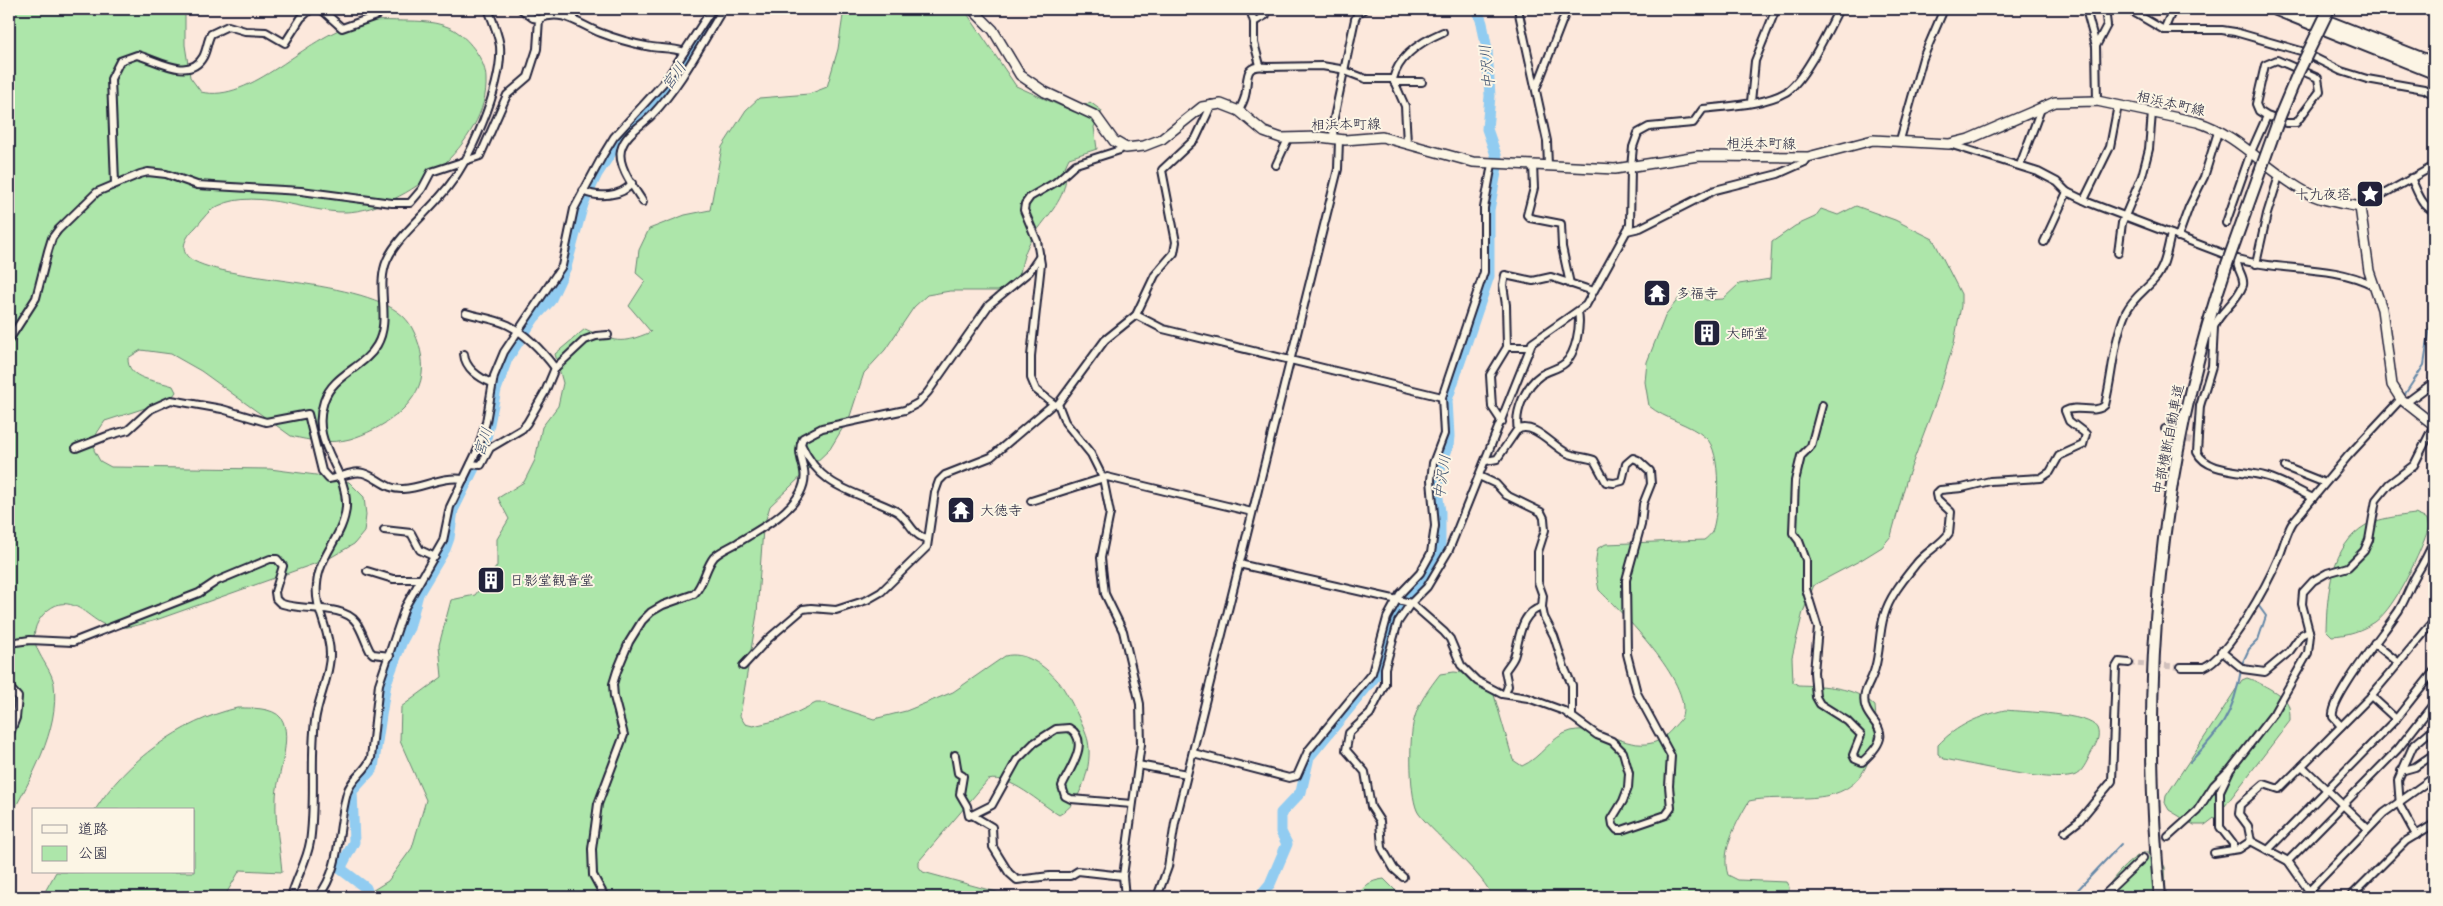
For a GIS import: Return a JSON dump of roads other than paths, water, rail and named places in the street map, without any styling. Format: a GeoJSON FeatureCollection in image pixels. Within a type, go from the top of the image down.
{"type":"FeatureCollection","features":[{"type":"Feature","properties":{"kind":"highway"},"geometry":{"type":"LineString","coordinates":[[2274,9],[2434,74]]}},
{"type":"Feature","properties":{"kind":"highway"},"geometry":{"type":"LineString","coordinates":[[2297,9],[2434,62]]}},
{"type":"Feature","properties":{"kind":"highway","name":"中部横断自動車道"},"geometry":{"type":"LineString","coordinates":[[2160,897],[2154,842],[2152,739],[2161,569],[2167,514],[2194,377],[2213,304],[2280,116],[2298,73],[2329,9]]}},
{"type":"Feature","properties":{"kind":"main road"},"geometry":{"type":"LineString","coordinates":[[972,9],[993,30],[1020,75],[1045,92],[1096,116],[1114,141],[1122,147],[1144,146],[1162,139],[1202,107],[1212,104]]}},
{"type":"Feature","properties":{"kind":"main road","name":"相浜本町線"},"geometry":{"type":"LineString","coordinates":[[1212,104],[1225,104],[1239,111],[1264,132],[1288,139],[1382,137],[1460,160],[1496,164],[1615,169],[1698,156],[1808,157],[1873,140],[1949,144],[1969,139],[2055,102],[2097,100],[2197,122],[2251,152],[2279,176],[2314,196],[2360,206]]}},
{"type":"Feature","properties":{"kind":"main road"},"geometry":{"type":"LineString","coordinates":[[2360,206],[2373,285],[2382,309],[2390,377],[2395,392],[2434,425]]}},
{"type":"Feature","properties":{"kind":"street"},"geometry":{"type":"LineString","coordinates":[[115,183],[110,88],[114,70],[120,61],[137,55],[167,67],[181,68],[191,66],[203,57],[212,34],[228,26],[245,31],[266,32],[285,43],[301,18],[311,9]]}},
{"type":"Feature","properties":{"kind":"street"},"geometry":{"type":"LineString","coordinates":[[320,9],[342,28],[376,16],[376,9]]}},
{"type":"Feature","properties":{"kind":"street"},"geometry":{"type":"LineString","coordinates":[[291,897],[310,842],[315,721],[329,666],[329,640],[318,609],[316,588],[319,572],[343,524],[345,514],[345,497],[339,477],[322,438],[320,423],[323,402],[336,383],[370,355],[379,341],[384,320],[381,281],[390,254],[445,191],[465,161],[498,73],[500,46],[488,9]]}},
{"type":"Feature","properties":{"kind":"street"},"geometry":{"type":"LineString","coordinates":[[521,9],[533,18],[539,19],[549,14],[558,14],[574,19],[600,33],[644,46],[691,50]]}},
{"type":"Feature","properties":{"kind":"street"},"geometry":{"type":"LineString","coordinates":[[574,9],[574,19]]}},
{"type":"Feature","properties":{"kind":"street"},"geometry":{"type":"LineString","coordinates":[[619,141],[649,118],[665,100],[712,9]]}},
{"type":"Feature","properties":{"kind":"street"},"geometry":{"type":"LineString","coordinates":[[318,897],[328,881],[337,855],[347,791],[371,758],[378,690],[405,608],[420,579],[444,541],[450,507],[464,479],[474,465],[486,422],[492,382],[504,352],[521,333],[562,266],[571,218],[586,192],[619,141],[723,9]]}},
{"type":"Feature","properties":{"kind":"street"},"geometry":{"type":"LineString","coordinates":[[1250,9],[1254,22],[1254,43],[1260,66]]}},
{"type":"Feature","properties":{"kind":"street"},"geometry":{"type":"LineString","coordinates":[[1254,22],[1266,15],[1266,9]]}},
{"type":"Feature","properties":{"kind":"street"},"geometry":{"type":"LineString","coordinates":[[1157,897],[1168,867],[1171,841],[1192,753],[1338,169],[1334,118],[1356,11],[1364,9]]}},
{"type":"Feature","properties":{"kind":"street"},"geometry":{"type":"LineString","coordinates":[[1518,9],[1547,141],[1548,165]]}},
{"type":"Feature","properties":{"kind":"street"},"geometry":{"type":"LineString","coordinates":[[1536,89],[1567,9]]}},
{"type":"Feature","properties":{"kind":"street"},"geometry":{"type":"LineString","coordinates":[[1751,102],[1755,61],[1776,9]]}},
{"type":"Feature","properties":{"kind":"street"},"geometry":{"type":"LineString","coordinates":[[1192,753],[1289,778],[1297,776],[1308,751],[1372,673],[1386,618],[1404,602],[1427,587],[1447,556],[1502,422],[1529,347],[1538,336],[1578,312],[1586,305],[1627,232],[1630,225],[1633,147],[1638,132],[1649,127],[1693,123],[1703,109],[1751,102],[1785,93],[1807,66],[1839,9]]}},
{"type":"Feature","properties":{"kind":"street"},"geometry":{"type":"LineString","coordinates":[[1900,140],[1923,58],[1944,9]]}},
{"type":"Feature","properties":{"kind":"street"},"geometry":{"type":"LineString","coordinates":[[2086,9],[2096,46],[2097,100]]}},
{"type":"Feature","properties":{"kind":"street"},"geometry":{"type":"LineString","coordinates":[[2096,46],[2107,25],[2105,9]]}},
{"type":"Feature","properties":{"kind":"street"},"geometry":{"type":"LineString","coordinates":[[2128,9],[2164,30],[2222,30],[2235,32],[2301,51],[2341,72],[2367,80],[2424,90],[2434,95]]}},
{"type":"Feature","properties":{"kind":"street"},"geometry":{"type":"LineString","coordinates":[[2164,30],[2173,9]]}},
{"type":"Feature","properties":{"kind":"street"},"geometry":{"type":"LineString","coordinates":[[9,340],[36,298],[52,238],[96,192],[115,183],[148,172],[166,174],[196,185],[301,191],[392,203],[410,203],[422,189],[431,172],[480,156],[507,95],[528,77],[538,49],[539,19]]}},
{"type":"Feature","properties":{"kind":"street"},"geometry":{"type":"LineString","coordinates":[[1407,143],[1405,106],[1394,80],[1402,60],[1417,45],[1443,32]]}},
{"type":"Feature","properties":{"kind":"street"},"geometry":{"type":"LineString","coordinates":[[2276,60],[2318,78],[2320,91],[2296,123],[2286,123],[2267,116],[2259,111],[2256,104],[2264,68],[2268,63],[2276,60]]}},
{"type":"Feature","properties":{"kind":"street"},"geometry":{"type":"LineString","coordinates":[[1239,111],[1246,95],[1248,73],[1251,69],[1260,66],[1322,66],[1344,70],[1366,79],[1422,82]]}},
{"type":"Feature","properties":{"kind":"street"},"geometry":{"type":"LineString","coordinates":[[743,666],[768,639],[803,609],[836,610],[876,596],[927,547],[934,492],[945,475],[991,457],[1055,404],[1106,340],[1136,315],[1152,280],[1172,257],[1176,247],[1162,170],[1196,138],[1212,104]]}},
{"type":"Feature","properties":{"kind":"street"},"geometry":{"type":"LineString","coordinates":[[2084,200],[2110,147],[2118,105]]}},
{"type":"Feature","properties":{"kind":"street"},"geometry":{"type":"LineString","coordinates":[[2020,165],[2042,106]]}},
{"type":"Feature","properties":{"kind":"street"},"geometry":{"type":"LineString","coordinates":[[2118,253],[2124,216],[2146,162],[2152,113]]}},
{"type":"Feature","properties":{"kind":"street"},"geometry":{"type":"LineString","coordinates":[[2226,223],[2251,152],[2267,116]]}},
{"type":"Feature","properties":{"kind":"street"},"geometry":{"type":"LineString","coordinates":[[2178,237],[2189,207],[2204,178],[2218,132]]}},
{"type":"Feature","properties":{"kind":"street"},"geometry":{"type":"LineString","coordinates":[[1276,165],[1288,139]]}},
{"type":"Feature","properties":{"kind":"street"},"geometry":{"type":"LineString","coordinates":[[619,141],[621,156],[642,202]]}},
{"type":"Feature","properties":{"kind":"street"},"geometry":{"type":"LineString","coordinates":[[1949,144],[2013,165],[2020,165],[2057,182],[2066,192],[2084,200],[2237,259],[2256,264],[2354,276],[2373,285]]}},
{"type":"Feature","properties":{"kind":"street"},"geometry":{"type":"LineString","coordinates":[[1122,147],[1120,150],[1076,164],[1056,182],[1026,200],[1024,210],[1037,242],[1041,271],[1030,370],[1036,390],[1055,404],[1065,422],[1091,454],[1103,478],[1110,514],[1101,558],[1102,570],[1108,602],[1123,631],[1139,698],[1142,730],[1123,876],[1125,897]]}},
{"type":"Feature","properties":{"kind":"street"},"geometry":{"type":"LineString","coordinates":[[1627,232],[1640,228],[1715,190],[1778,174],[1805,162],[1808,157]]}},
{"type":"Feature","properties":{"kind":"street"},"geometry":{"type":"LineString","coordinates":[[1403,877],[1394,869],[1382,848],[1380,821],[1371,807],[1365,772],[1346,750],[1349,733],[1370,714],[1385,684],[1385,668],[1404,602],[1433,546],[1435,526],[1431,480],[1433,463],[1444,434],[1442,397],[1484,272],[1484,208],[1496,164]]}},
{"type":"Feature","properties":{"kind":"street"},"geometry":{"type":"LineString","coordinates":[[1533,165],[1534,188],[1527,215],[1530,218],[1561,224],[1562,247],[1570,284]]}},
{"type":"Feature","properties":{"kind":"street"},"geometry":{"type":"LineString","coordinates":[[2360,206],[2434,166]]}},
{"type":"Feature","properties":{"kind":"street"},"geometry":{"type":"LineString","coordinates":[[2256,264],[2267,214],[2279,176]]}},
{"type":"Feature","properties":{"kind":"street"},"geometry":{"type":"LineString","coordinates":[[2411,178],[2421,200],[2434,211]]}},
{"type":"Feature","properties":{"kind":"street"},"geometry":{"type":"LineString","coordinates":[[586,192],[621,192],[632,183]]}},
{"type":"Feature","properties":{"kind":"street"},"geometry":{"type":"LineString","coordinates":[[2044,242],[2066,192]]}},
{"type":"Feature","properties":{"kind":"street"},"geometry":{"type":"LineString","coordinates":[[1822,405],[1811,446],[1801,456],[1795,481],[1794,533],[1806,560],[1806,589],[1818,628],[1814,672],[1816,697],[1820,704],[1847,721],[1859,732],[1861,735],[1853,755],[1855,759],[1862,762],[1874,751],[1880,740],[1879,726],[1866,707],[1865,694],[1876,667],[1884,614],[1890,601],[1916,565],[1949,533],[1951,512],[1937,499],[1936,494],[1940,490],[1962,488],[1990,481],[2041,478],[2050,472],[2059,456],[2083,444],[2086,434],[2069,421],[2066,411],[2071,408],[2100,409],[2105,405],[2113,352],[2121,325],[2130,304],[2152,282],[2163,266],[2171,234]]}},
{"type":"Feature","properties":{"kind":"street"},"geometry":{"type":"LineString","coordinates":[[605,897],[593,875],[592,849],[598,804],[624,735],[614,697],[614,684],[622,655],[642,621],[651,612],[694,594],[714,558],[762,527],[792,504],[799,495],[805,480],[806,472],[799,453],[802,438],[822,428],[899,412],[918,403],[928,392],[989,305],[1029,272],[1040,256]]}},
{"type":"Feature","properties":{"kind":"street"},"geometry":{"type":"LineString","coordinates":[[2237,259],[2236,268],[2244,279],[2243,284],[2237,297],[2214,327],[2212,366],[2202,398],[2199,416],[2200,430],[2194,442],[2201,459],[2206,462],[2224,469],[2251,471],[2271,478],[2312,498]]}},
{"type":"Feature","properties":{"kind":"street"},"geometry":{"type":"LineString","coordinates":[[1502,422],[1492,407],[1490,375],[1507,347],[1506,305],[1503,285],[1506,275],[1533,281],[1552,277],[1593,291]]}},
{"type":"Feature","properties":{"kind":"street"},"geometry":{"type":"LineString","coordinates":[[1486,461],[1497,459],[1518,430],[1521,404],[1533,383],[1543,374],[1562,365],[1570,356],[1578,327],[1578,312]]}},
{"type":"Feature","properties":{"kind":"street"},"geometry":{"type":"LineString","coordinates":[[466,313],[507,324],[538,348],[555,368]]}},
{"type":"Feature","properties":{"kind":"street"},"geometry":{"type":"LineString","coordinates":[[1136,315],[1163,329],[1442,397]]}},
{"type":"Feature","properties":{"kind":"street"},"geometry":{"type":"LineString","coordinates":[[474,465],[484,461],[490,448],[514,434],[527,423],[545,392],[555,368],[585,340],[596,336],[608,335]]}},
{"type":"Feature","properties":{"kind":"street"},"geometry":{"type":"LineString","coordinates":[[1507,347],[1529,347]]}},
{"type":"Feature","properties":{"kind":"street"},"geometry":{"type":"LineString","coordinates":[[464,354],[464,361],[472,370],[492,382]]}},
{"type":"Feature","properties":{"kind":"street"},"geometry":{"type":"LineString","coordinates":[[2181,667],[2204,667],[2221,652],[2252,612],[2280,555],[2288,530],[2312,498],[2404,401],[2434,382]]}},
{"type":"Feature","properties":{"kind":"street"},"geometry":{"type":"LineString","coordinates":[[76,448],[106,436],[128,430],[151,409],[171,400],[222,409],[266,422],[308,414],[322,471],[329,479],[364,474],[385,486],[403,489],[445,478],[464,479]]}},
{"type":"Feature","properties":{"kind":"street"},"geometry":{"type":"LineString","coordinates":[[2168,837],[2197,811],[2214,785],[2230,770],[2274,713],[2308,653],[2309,631],[2302,604],[2303,592],[2307,586],[2327,572],[2348,566],[2364,551],[2369,540],[2376,500],[2390,484],[2414,465],[2434,425]]}},
{"type":"Feature","properties":{"kind":"street"},"geometry":{"type":"LineString","coordinates":[[1239,564],[1404,602],[1444,632],[1450,639],[1458,662],[1477,681],[1505,694],[1528,698],[1564,711],[1597,735],[1612,741],[1624,756],[1630,781],[1623,801],[1612,819],[1614,827],[1622,830],[1669,812],[1671,804],[1669,786],[1671,756],[1637,693],[1627,654],[1626,580],[1641,525],[1644,501],[1651,484],[1651,474],[1643,464],[1633,458],[1626,464],[1622,481],[1606,482],[1594,460],[1566,452],[1548,442],[1536,430],[1522,428],[1518,430]]}},
{"type":"Feature","properties":{"kind":"street"},"geometry":{"type":"LineString","coordinates":[[2165,430],[2173,433]]}},
{"type":"Feature","properties":{"kind":"street"},"geometry":{"type":"LineString","coordinates":[[801,442],[821,473],[829,480],[845,491],[896,511],[917,534],[928,539]]}},
{"type":"Feature","properties":{"kind":"street"},"geometry":{"type":"LineString","coordinates":[[2285,466],[2325,483]]}},
{"type":"Feature","properties":{"kind":"street"},"geometry":{"type":"LineString","coordinates":[[1479,476],[1496,484],[1506,494],[1541,512],[1545,525],[1538,552],[1536,574],[1543,596],[1542,607],[1572,685],[1572,717]]}},
{"type":"Feature","properties":{"kind":"street"},"geometry":{"type":"LineString","coordinates":[[1030,501],[1103,478],[1252,512]]}},
{"type":"Feature","properties":{"kind":"street"},"geometry":{"type":"LineString","coordinates":[[384,530],[411,533],[420,550],[435,557]]}},
{"type":"Feature","properties":{"kind":"street"},"geometry":{"type":"LineString","coordinates":[[2341,726],[2333,717],[2333,708],[2374,643],[2399,610],[2415,578],[2430,555],[2434,538]]}},
{"type":"Feature","properties":{"kind":"street"},"geometry":{"type":"LineString","coordinates":[[2430,555],[2434,568]]}},
{"type":"Feature","properties":{"kind":"street"},"geometry":{"type":"LineString","coordinates":[[9,643],[30,640],[73,642],[199,593],[217,581],[270,558],[277,559],[283,566],[275,592],[276,600],[285,605],[318,609],[349,616],[356,622],[373,654],[390,656]]}},
{"type":"Feature","properties":{"kind":"street"},"geometry":{"type":"LineString","coordinates":[[367,571],[394,579],[420,579]]}},
{"type":"Feature","properties":{"kind":"street"},"geometry":{"type":"LineString","coordinates":[[1505,694],[1508,686],[1505,671],[1514,655],[1520,630],[1531,613],[1542,607]]}},
{"type":"Feature","properties":{"kind":"street"},"geometry":{"type":"LineString","coordinates":[[2251,841],[2248,826],[2239,814],[2240,805],[2264,784],[2280,789],[2371,696],[2434,621]]}},
{"type":"Feature","properties":{"kind":"street"},"geometry":{"type":"LineString","coordinates":[[2221,652],[2243,669],[2265,672],[2289,652],[2301,635],[2309,631]]}},
{"type":"Feature","properties":{"kind":"street"},"geometry":{"type":"LineString","coordinates":[[2374,643],[2399,662]]}},
{"type":"Feature","properties":{"kind":"street"},"geometry":{"type":"LineString","coordinates":[[2065,832],[2079,821],[2112,781],[2116,667],[2119,662],[2129,663]]}},
{"type":"Feature","properties":{"kind":"street"},"geometry":{"type":"LineString","coordinates":[[2268,850],[2396,719],[2434,671]]}},
{"type":"Feature","properties":{"kind":"street"},"geometry":{"type":"LineString","coordinates":[[9,687],[18,698],[16,718],[9,736]]}},
{"type":"Feature","properties":{"kind":"street"},"geometry":{"type":"LineString","coordinates":[[2371,696],[2396,719]]}},
{"type":"Feature","properties":{"kind":"street"},"geometry":{"type":"LineString","coordinates":[[2288,861],[2398,749],[2434,703]]}},
{"type":"Feature","properties":{"kind":"street"},"geometry":{"type":"LineString","coordinates":[[972,815],[992,805],[1013,767],[1026,749],[1049,732],[1063,728],[1072,730],[1079,746],[1076,760],[1062,786],[1065,796],[1071,799],[1132,804]]}},
{"type":"Feature","properties":{"kind":"street"},"geometry":{"type":"LineString","coordinates":[[2416,835],[2399,802],[2398,780],[2413,746],[2434,728]]}},
{"type":"Feature","properties":{"kind":"street"},"geometry":{"type":"LineString","coordinates":[[2401,771],[2415,767],[2434,754]]}},
{"type":"Feature","properties":{"kind":"street"},"geometry":{"type":"LineString","coordinates":[[956,755],[958,773],[962,776],[960,794],[967,806],[969,816],[972,815],[992,827],[993,847],[1009,874],[1017,880],[1050,876],[1070,876],[1078,871],[1123,876]]}},
{"type":"Feature","properties":{"kind":"street"},"geometry":{"type":"LineString","coordinates":[[1138,764],[1187,774]]}},
{"type":"Feature","properties":{"kind":"street"},"geometry":{"type":"LineString","coordinates":[[2302,766],[2368,828]]}},
{"type":"Feature","properties":{"kind":"street"},"geometry":{"type":"LineString","coordinates":[[2230,770],[2220,791],[2218,818],[2220,827],[2234,844],[2234,848]]}},
{"type":"Feature","properties":{"kind":"street"},"geometry":{"type":"LineString","coordinates":[[2309,891],[2368,828],[2399,802],[2434,777]]}},
{"type":"Feature","properties":{"kind":"street"},"geometry":{"type":"LineString","coordinates":[[2350,897],[2406,841],[2434,824]]}},
{"type":"Feature","properties":{"kind":"street"},"geometry":{"type":"LineString","coordinates":[[2214,853],[2239,848],[2251,841]]}},
{"type":"Feature","properties":{"kind":"street"},"geometry":{"type":"LineString","coordinates":[[2251,841],[2288,861],[2309,891],[2316,897]]}},
{"type":"Feature","properties":{"kind":"street"},"geometry":{"type":"LineString","coordinates":[[2102,897],[2142,858]]}},
{"type":"Feature","properties":{"kind":"waterway","name":"宮川"},"geometry":{"type":"LineString","coordinates":[[369,897],[366,888],[342,870],[342,865],[354,842],[352,791],[373,768],[386,683],[409,628],[418,594],[445,549],[449,538],[453,510],[484,448],[496,390],[507,359],[534,318],[550,301],[566,267],[583,204],[597,174],[616,145],[675,77],[718,9]]}},
{"type":"Feature","properties":{"kind":"waterway","name":"中沢川"},"geometry":{"type":"LineString","coordinates":[[1259,897],[1270,884],[1287,844],[1281,832],[1281,813],[1301,792],[1309,757],[1379,672],[1391,620],[1401,605],[1420,584],[1435,559],[1440,544],[1440,512],[1437,491],[1441,463],[1448,447],[1447,400],[1489,276],[1489,210],[1497,167],[1497,158],[1487,129],[1490,96],[1487,50],[1482,23],[1477,9]]}},
{"type":"Feature","properties":{"kind":"waterway"},"geometry":{"type":"LineString","coordinates":[[2166,33],[2176,33]]}},
{"type":"Feature","properties":{"kind":"waterway"},"geometry":{"type":"LineString","coordinates":[[2309,59],[2339,73]]}},
{"type":"Feature","properties":{"kind":"waterway"},"geometry":{"type":"LineString","coordinates":[[2355,79],[2392,86]]}},
{"type":"Feature","properties":{"kind":"waterway"},"geometry":{"type":"LineString","coordinates":[[2405,394],[2424,365],[2434,301]]}},
{"type":"Feature","properties":{"kind":"waterway"},"geometry":{"type":"LineString","coordinates":[[2241,666],[2249,649],[2258,640],[2266,616],[2258,605]]}},
{"type":"Feature","properties":{"kind":"waterway"},"geometry":{"type":"LineString","coordinates":[[2190,762],[2210,741],[2224,721],[2234,699],[2241,670]]}},
{"type":"Feature","properties":{"kind":"waterway"},"geometry":{"type":"LineString","coordinates":[[2071,897],[2121,844]]}},
{"type":"Feature","properties":{"kind":"tunnel"},"geometry":{"type":"LineString","coordinates":[[2178,436],[2191,441]]}},
{"type":"Feature","properties":{"kind":"tunnel"},"geometry":{"type":"LineString","coordinates":[[2129,663],[2181,667]]}},
{"type":"Feature","properties":{"kind":"tunnel"},"geometry":{"type":"LineString","coordinates":[[2143,858],[2168,837]]}},
{"type":"Feature","properties":{"kind":"place","name":"十九夜塔"},"geometry":{"type":"Point","coordinates":[2370,194]}},
{"type":"Feature","properties":{"kind":"place","name":"多福寺"},"geometry":{"type":"Point","coordinates":[1657,293]}},
{"type":"Feature","properties":{"kind":"place","name":"大師堂"},"geometry":{"type":"Point","coordinates":[1707,333]}},
{"type":"Feature","properties":{"kind":"place","name":"大徳寺"},"geometry":{"type":"Point","coordinates":[961,510]}},
{"type":"Feature","properties":{"kind":"place","name":"日影堂観音堂"},"geometry":{"type":"Point","coordinates":[491,580]}}]}
